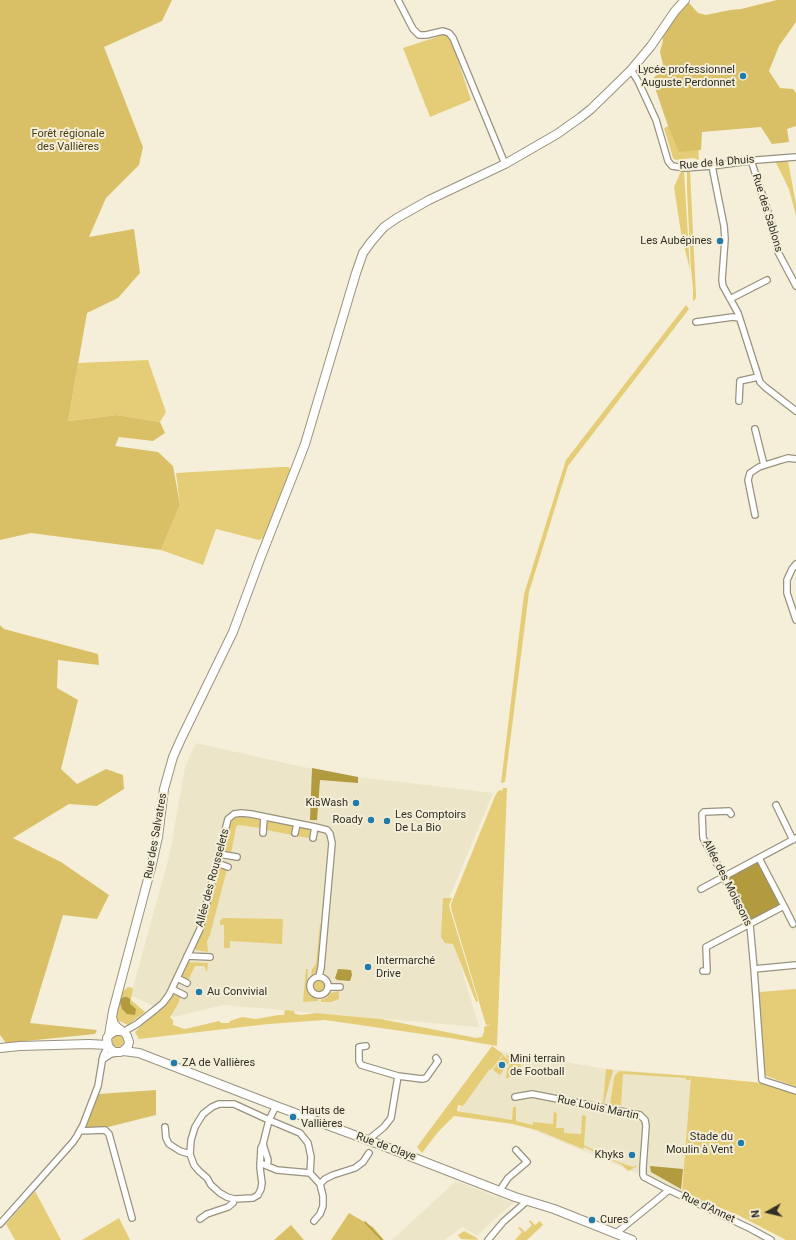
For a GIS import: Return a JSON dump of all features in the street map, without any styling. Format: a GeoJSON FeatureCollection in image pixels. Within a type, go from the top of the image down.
{"type":"FeatureCollection","features":[{"type":"Feature","properties":{"kind":"street"},"geometry":{"type":"LineString","coordinates":[[398,0],[413,29],[419,35],[443,31],[449,33],[454,38],[505,164]]}},
{"type":"Feature","properties":{"kind":"street","name":"Rue des Salvatres"},"geometry":{"type":"LineString","coordinates":[[108,1041],[112,1016],[152,864],[158,837],[164,789],[168,772],[181,739],[233,632],[300,458],[353,280],[363,253],[384,228],[397,218],[429,200],[505,164],[557,134],[581,117],[631,70],[685,0]]}},
{"type":"Feature","properties":{"kind":"street","name":"Rue de la Dhuis"},"geometry":{"type":"LineString","coordinates":[[631,70],[638,81],[656,120],[670,165],[678,168],[712,166],[751,160],[796,158]]}},
{"type":"Feature","properties":{"kind":"street","name":"Rue des Sablons"},"geometry":{"type":"LineString","coordinates":[[751,160],[772,225],[778,252],[796,286]]}},
{"type":"Feature","properties":{"kind":"street"},"geometry":{"type":"LineString","coordinates":[[712,166],[724,226],[725,239],[722,280],[723,286],[738,313],[760,382],[796,411]]}},
{"type":"Feature","properties":{"kind":"street"},"geometry":{"type":"LineString","coordinates":[[730,299],[767,280]]}},
{"type":"Feature","properties":{"kind":"street"},"geometry":{"type":"LineString","coordinates":[[696,322],[733,317],[739,318]]}},
{"type":"Feature","properties":{"kind":"street"},"geometry":{"type":"LineString","coordinates":[[739,401],[740,381],[758,377]]}},
{"type":"Feature","properties":{"kind":"street"},"geometry":{"type":"LineString","coordinates":[[755,428],[764,465]]}},
{"type":"Feature","properties":{"kind":"street"},"geometry":{"type":"LineString","coordinates":[[755,516],[749,486],[749,476],[753,470],[788,458],[796,459]]}},
{"type":"Feature","properties":{"kind":"street"},"geometry":{"type":"LineString","coordinates":[[796,564],[787,580],[787,593],[796,620]]}},
{"type":"Feature","properties":{"kind":"street"},"geometry":{"type":"LineString","coordinates":[[701,889],[794,839],[776,805]]}},
{"type":"Feature","properties":{"kind":"street","name":"Allée des Rousselets"},"geometry":{"type":"LineString","coordinates":[[122,1032],[137,1024],[164,1003],[172,989],[200,928],[228,818],[242,811],[327,830],[330,834],[332,840],[322,961],[319,976],[310,982],[311,991],[316,995],[322,995],[326,992],[328,987]]}},
{"type":"Feature","properties":{"kind":"street","name":"Allée des Moissons"},"geometry":{"type":"LineString","coordinates":[[731,814],[729,811],[704,812],[702,814],[703,838],[750,925],[762,1080],[796,1091]]}},
{"type":"Feature","properties":{"kind":"street"},"geometry":{"type":"LineString","coordinates":[[263,833],[264,817]]}},
{"type":"Feature","properties":{"kind":"street"},"geometry":{"type":"LineString","coordinates":[[295,833],[297,824]]}},
{"type":"Feature","properties":{"kind":"street"},"geometry":{"type":"LineString","coordinates":[[313,838],[315,827]]}},
{"type":"Feature","properties":{"kind":"street"},"geometry":{"type":"LineString","coordinates":[[219,854],[237,857]]}},
{"type":"Feature","properties":{"kind":"street"},"geometry":{"type":"LineString","coordinates":[[759,858],[794,924]]}},
{"type":"Feature","properties":{"kind":"street"},"geometry":{"type":"LineString","coordinates":[[217,863],[228,867]]}},
{"type":"Feature","properties":{"kind":"street"},"geometry":{"type":"LineString","coordinates":[[703,971],[707,971],[706,947],[784,906]]}},
{"type":"Feature","properties":{"kind":"street"},"geometry":{"type":"LineString","coordinates":[[187,956],[210,957]]}},
{"type":"Feature","properties":{"kind":"street"},"geometry":{"type":"LineString","coordinates":[[754,969],[796,965]]}},
{"type":"Feature","properties":{"kind":"street"},"geometry":{"type":"LineString","coordinates":[[319,976],[325,979],[328,987],[340,987]]}},
{"type":"Feature","properties":{"kind":"street"},"geometry":{"type":"LineString","coordinates":[[177,978],[187,983]]}},
{"type":"Feature","properties":{"kind":"street"},"geometry":{"type":"LineString","coordinates":[[172,989],[184,994]]}},
{"type":"Feature","properties":{"kind":"street"},"geometry":{"type":"LineString","coordinates":[[103,1058],[126,1049],[128,1041],[127,1036],[116,1026],[112,1016]]}},
{"type":"Feature","properties":{"kind":"street","name":"Allée des Rousselets"},"geometry":{"type":"LineString","coordinates":[[128,1041],[137,1024]]}},
{"type":"Feature","properties":{"kind":"street"},"geometry":{"type":"LineString","coordinates":[[0,1224],[73,1142],[80,1131],[98,1086],[108,1041],[114,1031],[122,1032]]}},
{"type":"Feature","properties":{"kind":"street"},"geometry":{"type":"LineString","coordinates":[[0,1048],[90,1044],[108,1041]]}},
{"type":"Feature","properties":{"kind":"street"},"geometry":{"type":"LineString","coordinates":[[108,1041],[111,1051],[120,1052]]}},
{"type":"Feature","properties":{"kind":"street","name":"Rue de Claye"},"geometry":{"type":"LineString","coordinates":[[128,1041],[139,1053]]}},
{"type":"Feature","properties":{"kind":"street"},"geometry":{"type":"LineString","coordinates":[[90,1044],[98,1049],[103,1058]]}},
{"type":"Feature","properties":{"kind":"street"},"geometry":{"type":"LineString","coordinates":[[366,1046],[359,1047],[359,1061],[361,1065],[398,1076],[422,1079],[426,1078],[438,1061],[436,1058]]}},
{"type":"Feature","properties":{"kind":"street","name":"Rue de Claye"},"geometry":{"type":"LineString","coordinates":[[120,1052],[139,1053],[527,1201],[554,1209],[632,1240]]}},
{"type":"Feature","properties":{"kind":"street"},"geometry":{"type":"LineString","coordinates":[[368,1140],[384,1127],[391,1118],[398,1076]]}},
{"type":"Feature","properties":{"kind":"street","name":"Rue Louis Martin"},"geometry":{"type":"LineString","coordinates":[[515,1097],[532,1094],[640,1114],[645,1120],[646,1126],[642,1167],[644,1177]]}},
{"type":"Feature","properties":{"kind":"street"},"geometry":{"type":"LineString","coordinates":[[276,1106],[269,1120],[261,1148],[260,1163],[262,1183],[261,1190],[258,1195],[253,1198],[234,1199],[227,1197],[211,1185],[207,1178],[199,1172],[194,1165],[190,1154],[191,1140],[195,1126],[203,1114],[212,1107],[219,1104],[234,1104],[269,1120],[300,1133],[308,1144],[311,1158],[310,1173]]}},
{"type":"Feature","properties":{"kind":"street"},"geometry":{"type":"LineString","coordinates":[[165,1127],[166,1138],[169,1144],[180,1151],[190,1154]]}},
{"type":"Feature","properties":{"kind":"street"},"geometry":{"type":"LineString","coordinates":[[80,1131],[105,1130],[109,1134],[132,1218]]}},
{"type":"Feature","properties":{"kind":"street"},"geometry":{"type":"LineString","coordinates":[[263,1144],[268,1160],[267,1166]]}},
{"type":"Feature","properties":{"kind":"street"},"geometry":{"type":"LineString","coordinates":[[500,1190],[508,1178],[527,1162],[516,1150]]}},
{"type":"Feature","properties":{"kind":"street"},"geometry":{"type":"LineString","coordinates":[[320,1184],[325,1179],[333,1175],[355,1168],[363,1162],[369,1153]]}},
{"type":"Feature","properties":{"kind":"street"},"geometry":{"type":"LineString","coordinates":[[260,1163],[277,1170],[310,1173],[320,1184],[323,1196],[323,1206],[320,1214],[314,1221]]}},
{"type":"Feature","properties":{"kind":"street","name":"Rue d'Annet"},"geometry":{"type":"LineString","coordinates":[[644,1177],[771,1240]]}},
{"type":"Feature","properties":{"kind":"street"},"geometry":{"type":"LineString","coordinates":[[608,1240],[669,1190]]}},
{"type":"Feature","properties":{"kind":"street"},"geometry":{"type":"LineString","coordinates":[[200,1219],[207,1214],[228,1207],[233,1204],[234,1199]]}},
{"type":"Feature","properties":{"kind":"street"},"geometry":{"type":"LineString","coordinates":[[488,1240],[503,1222],[527,1201]]}},
{"type":"Feature","properties":{"kind":"shaded area"},"geometry":{"type":"Polygon","coordinates":[[[449,33],[471,100],[430,117],[403,48],[449,33]]]}},
{"type":"Feature","properties":{"kind":"shaded area"},"geometry":{"type":"Polygon","coordinates":[[[675,123],[697,130],[699,160],[693,158],[675,160],[673,158],[664,128],[675,123]]]}},
{"type":"Feature","properties":{"kind":"shaded area"},"geometry":{"type":"Polygon","coordinates":[[[775,161],[788,161],[796,204],[796,216],[789,189],[775,161]]]}},
{"type":"Feature","properties":{"kind":"shaded area"},"geometry":{"type":"Polygon","coordinates":[[[690,170],[696,295],[693,302],[687,191],[687,171],[690,170]]]}},
{"type":"Feature","properties":{"kind":"shaded area"},"geometry":{"type":"Polygon","coordinates":[[[681,171],[684,171],[690,270],[681,233],[674,187],[681,171]]]}},
{"type":"Feature","properties":{"kind":"shaded area"},"geometry":{"type":"Polygon","coordinates":[[[686,305],[689,309],[568,466],[529,592],[505,782],[501,783],[524,594],[566,460],[686,305]]]}},
{"type":"Feature","properties":{"kind":"shaded area"},"geometry":{"type":"Polygon","coordinates":[[[148,360],[166,412],[160,422],[117,415],[68,421],[78,363],[148,360]]]}},
{"type":"Feature","properties":{"kind":"shaded area"},"geometry":{"type":"Polygon","coordinates":[[[288,467],[291,470],[263,538],[259,540],[216,529],[203,565],[161,550],[180,505],[176,473],[288,467]]]}},
{"type":"Feature","properties":{"kind":"shaded area"},"geometry":{"type":"Polygon","coordinates":[[[196,743],[298,766],[358,777],[493,793],[444,910],[479,1027],[223,1005],[174,1017],[131,995],[170,853],[185,767],[196,743]]]}},
{"type":"Feature","properties":{"kind":"shaded area"},"geometry":{"type":"Polygon","coordinates":[[[312,768],[358,777],[358,783],[320,780],[317,820],[310,820],[312,768]]]}},
{"type":"Feature","properties":{"kind":"shaded area"},"geometry":{"type":"Polygon","coordinates":[[[503,788],[507,788],[497,1046],[325,1020],[268,1024],[139,1039],[135,1032],[166,1005],[171,995],[175,993],[181,996],[170,1017],[173,1020],[173,1025],[185,1029],[219,1021],[221,1023],[229,1023],[230,1021],[242,1017],[256,1019],[284,1015],[285,1010],[294,1011],[295,1014],[301,1015],[316,1013],[381,1019],[476,1038],[482,1037],[484,1027],[490,1024],[486,1025],[451,904],[495,796],[498,791],[502,791],[503,788]]]}},
{"type":"Feature","properties":{"kind":"shaded area"},"geometry":{"type":"Polygon","coordinates":[[[237,816],[262,820],[261,828],[238,825],[236,827],[231,854],[222,851],[229,822],[232,818],[237,816]]]}},
{"type":"Feature","properties":{"kind":"shaded area"},"geometry":{"type":"Polygon","coordinates":[[[269,821],[292,825],[294,829],[293,835],[266,830],[267,823],[269,821]]]}},
{"type":"Feature","properties":{"kind":"shaded area"},"geometry":{"type":"Polygon","coordinates":[[[298,826],[311,829],[310,838],[296,836],[298,826]]]}},
{"type":"Feature","properties":{"kind":"shaded area"},"geometry":{"type":"Polygon","coordinates":[[[755,863],[761,865],[780,902],[779,907],[752,920],[749,919],[728,881],[730,877],[755,863]]]}},
{"type":"Feature","properties":{"kind":"shaded area"},"geometry":{"type":"Polygon","coordinates":[[[218,869],[227,869],[210,935],[207,941],[208,952],[196,950],[194,947],[218,869]]]}},
{"type":"Feature","properties":{"kind":"shaded area"},"geometry":{"type":"Polygon","coordinates":[[[443,898],[452,898],[449,905],[478,1001],[476,1002],[453,944],[445,943],[441,937],[443,898]]]}},
{"type":"Feature","properties":{"kind":"shaded area"},"geometry":{"type":"Polygon","coordinates":[[[223,918],[283,919],[282,944],[230,941],[230,948],[224,948],[224,925],[220,925],[220,921],[223,918]]]}},
{"type":"Feature","properties":{"kind":"shaded area"},"geometry":{"type":"Polygon","coordinates":[[[320,924],[317,970],[316,973],[311,976],[312,969],[316,964],[320,924]]]}},
{"type":"Feature","properties":{"kind":"shaded area"},"geometry":{"type":"Polygon","coordinates":[[[187,963],[208,963],[207,972],[204,966],[195,966],[188,981],[180,977],[187,963]]]}},
{"type":"Feature","properties":{"kind":"shaded area"},"geometry":{"type":"Polygon","coordinates":[[[306,969],[308,969],[307,990],[311,997],[318,999],[318,1001],[303,1002],[306,969]]]}},
{"type":"Feature","properties":{"kind":"shaded area"},"geometry":{"type":"Polygon","coordinates":[[[338,969],[351,970],[352,975],[350,981],[337,980],[335,978],[338,969]]]}},
{"type":"Feature","properties":{"kind":"shaded area"},"geometry":{"type":"Polygon","coordinates":[[[318,980],[322,980],[326,986],[322,992],[318,992],[314,988],[314,984],[318,980]]]}},
{"type":"Feature","properties":{"kind":"shaded area"},"geometry":{"type":"Polygon","coordinates":[[[128,987],[133,988],[131,1000],[145,1012],[128,1025],[119,1021],[117,1023],[115,1015],[121,993],[128,987]]]}},
{"type":"Feature","properties":{"kind":"shaded area"},"geometry":{"type":"Polygon","coordinates":[[[796,989],[796,1087],[764,1075],[759,992],[796,989]]]}},
{"type":"Feature","properties":{"kind":"shaded area"},"geometry":{"type":"Polygon","coordinates":[[[339,991],[339,999],[331,1002],[321,1002],[321,1000],[328,997],[330,993],[339,991]]]}},
{"type":"Feature","properties":{"kind":"shaded area"},"geometry":{"type":"Polygon","coordinates":[[[124,997],[130,999],[130,1004],[136,1009],[135,1015],[127,1014],[122,1009],[120,1002],[124,997]]]}},
{"type":"Feature","properties":{"kind":"shaded area"},"geometry":{"type":"Polygon","coordinates":[[[116,1035],[120,1035],[124,1041],[120,1047],[116,1047],[112,1043],[112,1039],[116,1035]]]}},
{"type":"Feature","properties":{"kind":"shaded area"},"geometry":{"type":"Polygon","coordinates":[[[492,1046],[503,1054],[492,1069],[489,1070],[463,1106],[458,1105],[457,1111],[512,1120],[513,1107],[516,1107],[516,1121],[533,1125],[533,1122],[553,1124],[554,1111],[557,1114],[556,1128],[564,1128],[564,1133],[581,1134],[582,1115],[586,1116],[584,1145],[616,1161],[633,1167],[636,1165],[636,1167],[628,1171],[622,1165],[584,1147],[583,1149],[537,1130],[513,1124],[454,1116],[438,1132],[422,1153],[417,1147],[492,1046]]]}},
{"type":"Feature","properties":{"kind":"shaded area"},"geometry":{"type":"Polygon","coordinates":[[[500,1051],[606,1069],[691,1076],[682,1192],[533,1130],[458,1110],[500,1051]]]}},
{"type":"Feature","properties":{"kind":"shaded area","name":"Mini terrain de Football"},"geometry":{"type":"Polygon","coordinates":[[[503,1055],[510,1061],[500,1075],[493,1070],[503,1055]]]}},
{"type":"Feature","properties":{"kind":"shaded area"},"geometry":{"type":"Polygon","coordinates":[[[505,1055],[521,1059],[520,1076],[511,1076],[506,1079],[507,1069],[512,1061],[505,1055]]]}},
{"type":"Feature","properties":{"kind":"shaded area"},"geometry":{"type":"Polygon","coordinates":[[[606,1069],[613,1070],[603,1104],[606,1069]]]}},
{"type":"Feature","properties":{"kind":"shaded area"},"geometry":{"type":"Polygon","coordinates":[[[620,1071],[691,1076],[690,1080],[686,1080],[686,1078],[623,1074],[621,1105],[610,1105],[614,1078],[620,1071]]]}},
{"type":"Feature","properties":{"kind":"shaded area","name":"Stade du Moulin à Vent"},"geometry":{"type":"Polygon","coordinates":[[[691,1076],[763,1083],[796,1095],[796,1240],[786,1240],[740,1216],[682,1192],[691,1076]]]}},
{"type":"Feature","properties":{"kind":"shaded area"},"geometry":{"type":"Polygon","coordinates":[[[650,1166],[683,1169],[681,1189],[651,1172],[650,1166]]]}},
{"type":"Feature","properties":{"kind":"shaded area"},"geometry":{"type":"Polygon","coordinates":[[[456,1181],[513,1203],[477,1236],[463,1227],[444,1240],[392,1240],[456,1181]]]}},
{"type":"Feature","properties":{"kind":"shaded area"},"geometry":{"type":"Polygon","coordinates":[[[35,1191],[61,1240],[15,1240],[6,1224],[35,1191]]]}},
{"type":"Feature","properties":{"kind":"shaded area"},"geometry":{"type":"Polygon","coordinates":[[[119,1218],[130,1240],[82,1240],[119,1218]]]}},
{"type":"Feature","properties":{"kind":"shaded area"},"geometry":{"type":"Polygon","coordinates":[[[530,1220],[535,1225],[540,1221],[543,1225],[527,1240],[515,1240],[522,1232],[518,1228],[520,1227],[525,1232],[532,1225],[529,1222],[530,1220]]]}},
{"type":"Feature","properties":{"kind":"shaded area"},"geometry":{"type":"Polygon","coordinates":[[[464,1231],[478,1240],[461,1239],[458,1235],[464,1231]]]}},
{"type":"Feature","properties":{"kind":"green space","name":"Forêt régionale des Vallières"},"geometry":{"type":"Polygon","coordinates":[[[0,0],[172,0],[162,21],[104,47],[143,147],[139,165],[106,198],[89,237],[134,229],[140,273],[118,298],[87,313],[68,421],[117,415],[160,422],[165,433],[153,441],[119,437],[115,446],[158,452],[173,466],[180,505],[161,550],[31,533],[0,540],[0,0]]]}},
{"type":"Feature","properties":{"kind":"green space","name":"Lycée professionnel Auguste Perdonnet"},"geometry":{"type":"Polygon","coordinates":[[[777,0],[796,0],[796,22],[779,46],[769,71],[780,88],[793,89],[796,93],[796,126],[787,129],[789,142],[772,144],[761,127],[702,132],[701,150],[679,152],[652,79],[664,69],[660,52],[663,41],[662,35],[688,2],[698,13],[706,15],[741,9],[777,0]]]}},
{"type":"Feature","properties":{"kind":"green space"},"geometry":{"type":"Polygon","coordinates":[[[0,625],[4,629],[98,654],[99,665],[58,660],[57,688],[78,700],[61,769],[77,784],[106,769],[123,775],[124,789],[97,806],[69,804],[13,838],[61,862],[109,895],[97,919],[63,915],[30,1023],[97,1030],[95,1034],[6,1043],[0,1035],[0,625]]]}},
{"type":"Feature","properties":{"kind":"green space"},"geometry":{"type":"Polygon","coordinates":[[[156,1090],[156,1115],[108,1127],[86,1128],[99,1094],[156,1090]]]}},
{"type":"Feature","properties":{"kind":"green space"},"geometry":{"type":"Polygon","coordinates":[[[349,1213],[373,1227],[384,1240],[331,1240],[349,1213]]]}},
{"type":"Feature","properties":{"kind":"green space"},"geometry":{"type":"Polygon","coordinates":[[[291,1225],[304,1240],[274,1240],[291,1225]]]}},
{"type":"Feature","properties":{"kind":"waterway"},"geometry":{"type":"LineString","coordinates":[[365,1222],[382,1240]]}},
{"type":"Feature","properties":{"kind":"place","name":"Lycée professionnel Auguste Perdonnet"},"geometry":{"type":"Point","coordinates":[743,76]}},
{"type":"Feature","properties":{"kind":"place","name":"Les Aubépines"},"geometry":{"type":"Point","coordinates":[720,241]}},
{"type":"Feature","properties":{"kind":"place","name":"KisWash"},"geometry":{"type":"Point","coordinates":[356,803]}},
{"type":"Feature","properties":{"kind":"place","name":"Roady"},"geometry":{"type":"Point","coordinates":[371,820]}},
{"type":"Feature","properties":{"kind":"place","name":"Les Comptoirs De La Bio"},"geometry":{"type":"Point","coordinates":[387,821]}},
{"type":"Feature","properties":{"kind":"place","name":"Intermarché Drive"},"geometry":{"type":"Point","coordinates":[368,967]}},
{"type":"Feature","properties":{"kind":"place","name":"Au Convivial"},"geometry":{"type":"Point","coordinates":[199,992]}},
{"type":"Feature","properties":{"kind":"place","name":"ZA de Vallières"},"geometry":{"type":"Point","coordinates":[174,1063]}},
{"type":"Feature","properties":{"kind":"place","name":"Mini terrain de Football"},"geometry":{"type":"Point","coordinates":[502,1065]}},
{"type":"Feature","properties":{"kind":"place","name":"Hauts de Vallières"},"geometry":{"type":"Point","coordinates":[293,1117]}},
{"type":"Feature","properties":{"kind":"place","name":"Stade du Moulin à Vent"},"geometry":{"type":"Point","coordinates":[741,1143]}},
{"type":"Feature","properties":{"kind":"place","name":"Khyks"},"geometry":{"type":"Point","coordinates":[632,1155]}},
{"type":"Feature","properties":{"kind":"place","name":"Cures"},"geometry":{"type":"Point","coordinates":[592,1220]}}]}
